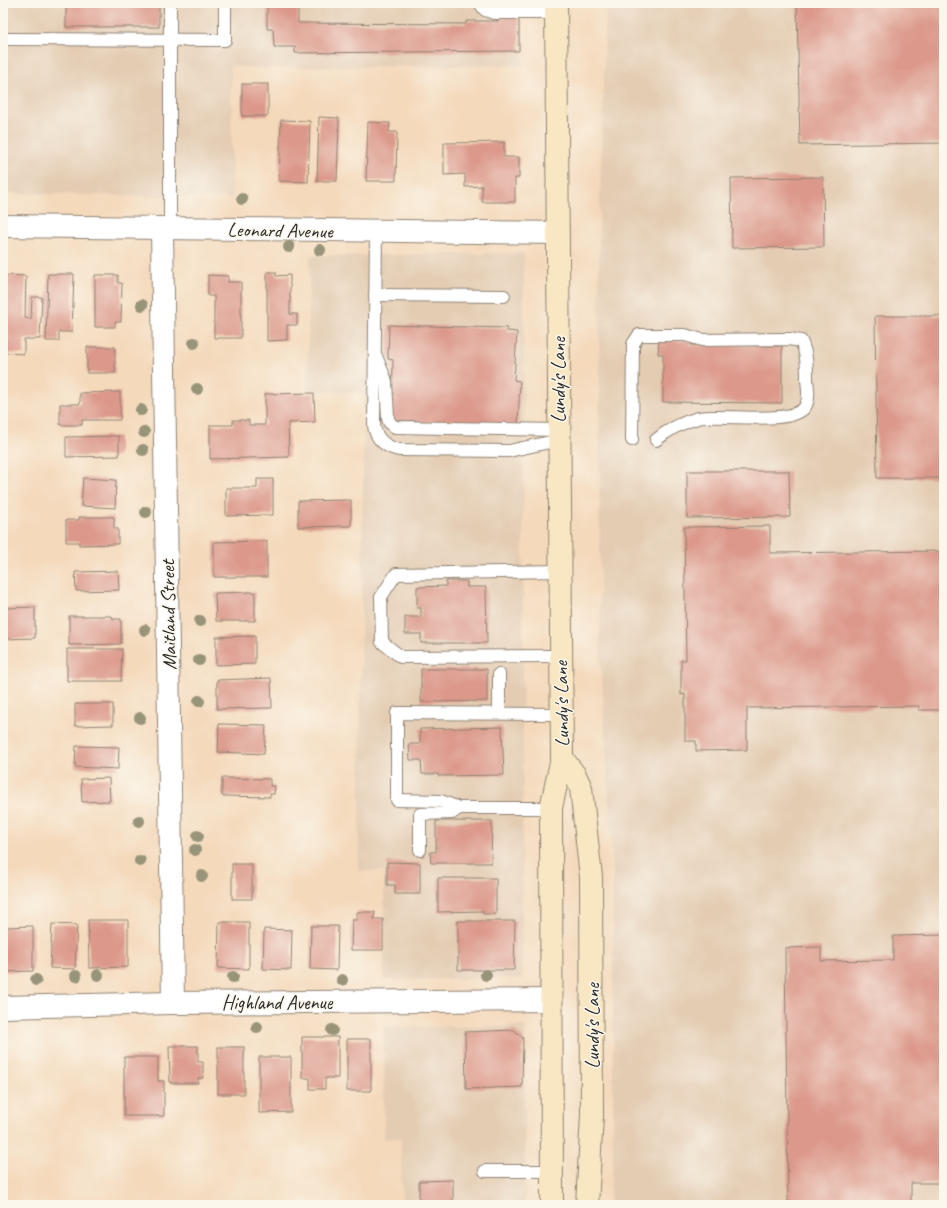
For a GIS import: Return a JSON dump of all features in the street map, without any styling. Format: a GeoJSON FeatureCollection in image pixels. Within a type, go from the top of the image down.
{"type":"FeatureCollection","features":[{"type":"Feature","properties":{"kind":"main road","name":"Lundy's Lane"},"geometry":{"type":"LineString","coordinates":[[552,1205],[550,808],[562,758],[556,8]]}},
{"type":"Feature","properties":{"kind":"main road","name":"Lundy's Lane"},"geometry":{"type":"LineString","coordinates":[[562,758],[576,775],[582,792],[591,877],[592,1115],[587,1205]]}},
{"type":"Feature","properties":{"kind":"street","name":"Leonard Avenue"},"geometry":{"type":"LineString","coordinates":[[3,226],[557,233]]}},
{"type":"Feature","properties":{"kind":"street","name":"Maitland Street"},"geometry":{"type":"LineString","coordinates":[[166,228],[173,1003]]}},
{"type":"Feature","properties":{"kind":"street","name":"Highland Avenue"},"geometry":{"type":"LineString","coordinates":[[3,1007],[173,1003],[551,1000]]}},
{"type":"Feature","properties":{"kind":"lane"},"geometry":{"type":"LineString","coordinates":[[166,228],[170,3]]}},
{"type":"Feature","properties":{"kind":"lane"},"geometry":{"type":"LineString","coordinates":[[3,39],[225,40],[225,3]]}},
{"type":"Feature","properties":{"kind":"lane"},"geometry":{"type":"LineString","coordinates":[[480,3],[485,10],[494,13],[556,8]]}},
{"type":"Feature","properties":{"kind":"lane"},"geometry":{"type":"LineString","coordinates":[[376,231],[374,429],[382,442],[390,448],[400,450],[509,451],[559,435]]}},
{"type":"Feature","properties":{"kind":"lane"},"geometry":{"type":"LineString","coordinates":[[375,294],[504,296]]}},
{"type":"Feature","properties":{"kind":"lane"},"geometry":{"type":"LineString","coordinates":[[632,440],[633,344],[639,335],[685,335],[702,340],[789,339],[802,342],[806,352],[808,397],[805,406],[797,413],[781,417],[700,418],[666,431],[656,440]]}},
{"type":"Feature","properties":{"kind":"lane"},"geometry":{"type":"LineString","coordinates":[[374,353],[386,381],[389,422],[396,427],[559,435]]}},
{"type":"Feature","properties":{"kind":"lane"},"geometry":{"type":"LineString","coordinates":[[560,570],[396,574],[380,597],[382,642],[401,657],[560,656]]}},
{"type":"Feature","properties":{"kind":"lane"},"geometry":{"type":"LineString","coordinates":[[499,674],[499,713]]}},
{"type":"Feature","properties":{"kind":"lane"},"geometry":{"type":"LineString","coordinates":[[550,808],[460,808],[441,801],[397,800],[397,713],[561,714]]}},
{"type":"Feature","properties":{"kind":"lane"},"geometry":{"type":"LineString","coordinates":[[420,850],[420,814],[452,813],[460,808]]}},
{"type":"Feature","properties":{"kind":"lane"},"geometry":{"type":"LineString","coordinates":[[485,1171],[552,1171]]}},
{"type":"Feature","properties":{"kind":"shaded area"},"geometry":{"type":"Polygon","coordinates":[[[3,3],[521,3],[523,65],[258,68],[231,66],[232,198],[3,193],[3,3]]]}},
{"type":"Feature","properties":{"kind":"shaded area"},"geometry":{"type":"Polygon","coordinates":[[[606,3],[944,3],[944,1205],[609,1205],[613,1158],[613,866],[600,649],[599,226],[606,3]]]}},
{"type":"Feature","properties":{"kind":"shaded area"},"geometry":{"type":"Polygon","coordinates":[[[524,253],[522,978],[384,980],[384,871],[359,871],[364,393],[307,390],[310,256],[524,253]]]}},
{"type":"Feature","properties":{"kind":"shaded area"},"geometry":{"type":"Polygon","coordinates":[[[525,1026],[525,1205],[402,1205],[401,1138],[384,1139],[384,1027],[525,1026]]]}},
{"type":"Feature","properties":{"kind":"building"},"geometry":{"type":"Polygon","coordinates":[[[66,3],[159,3],[159,27],[66,27],[66,3]]]}},
{"type":"Feature","properties":{"kind":"building"},"geometry":{"type":"Polygon","coordinates":[[[267,3],[298,3],[298,23],[466,24],[466,21],[498,21],[503,3],[511,3],[519,22],[519,51],[295,53],[295,47],[274,47],[273,29],[267,29],[267,3]]]}},
{"type":"Feature","properties":{"kind":"building"},"geometry":{"type":"Polygon","coordinates":[[[797,3],[944,3],[944,143],[800,145],[797,3]]]}},
{"type":"Feature","properties":{"kind":"building"},"geometry":{"type":"Polygon","coordinates":[[[242,84],[268,84],[268,116],[242,116],[242,84]]]}},
{"type":"Feature","properties":{"kind":"building"},"geometry":{"type":"Polygon","coordinates":[[[319,117],[339,118],[337,181],[317,181],[319,117]]]}},
{"type":"Feature","properties":{"kind":"building"},"geometry":{"type":"Polygon","coordinates":[[[281,120],[310,121],[308,182],[279,181],[281,120]]]}},
{"type":"Feature","properties":{"kind":"building"},"geometry":{"type":"Polygon","coordinates":[[[368,122],[390,123],[389,132],[397,132],[396,181],[366,181],[368,122]]]}},
{"type":"Feature","properties":{"kind":"building"},"geometry":{"type":"Polygon","coordinates":[[[504,142],[504,157],[519,157],[519,178],[515,178],[515,202],[482,202],[482,186],[465,187],[465,174],[444,175],[444,143],[504,142]]]}},
{"type":"Feature","properties":{"kind":"building"},"geometry":{"type":"Polygon","coordinates":[[[823,177],[824,247],[732,248],[731,178],[823,177]]]}},
{"type":"Feature","properties":{"kind":"building"},"geometry":{"type":"Polygon","coordinates":[[[267,272],[276,272],[276,276],[290,275],[290,314],[297,314],[297,325],[287,325],[287,340],[267,341],[267,272]]]}},
{"type":"Feature","properties":{"kind":"building"},"geometry":{"type":"Polygon","coordinates":[[[48,274],[74,274],[72,332],[59,332],[59,341],[46,341],[48,274]]]}},
{"type":"Feature","properties":{"kind":"building"},"geometry":{"type":"Polygon","coordinates":[[[4,275],[26,276],[25,318],[31,319],[32,297],[42,297],[40,339],[24,339],[24,354],[6,353],[6,338],[3,338],[4,275]]]}},
{"type":"Feature","properties":{"kind":"building"},"geometry":{"type":"Polygon","coordinates":[[[95,275],[118,275],[118,283],[122,283],[121,322],[115,322],[115,327],[95,327],[95,275]]]}},
{"type":"Feature","properties":{"kind":"building"},"geometry":{"type":"Polygon","coordinates":[[[208,275],[228,276],[228,282],[241,282],[241,338],[214,338],[214,296],[208,296],[208,275]]]}},
{"type":"Feature","properties":{"kind":"building"},"geometry":{"type":"Polygon","coordinates":[[[875,316],[944,316],[944,478],[877,478],[875,316]]]}},
{"type":"Feature","properties":{"kind":"building"},"geometry":{"type":"Polygon","coordinates":[[[389,325],[507,328],[507,331],[517,332],[514,380],[520,381],[518,425],[392,420],[393,360],[388,359],[389,325]]]}},
{"type":"Feature","properties":{"kind":"building"},"geometry":{"type":"Polygon","coordinates":[[[659,341],[691,341],[691,345],[782,346],[782,403],[663,402],[663,354],[658,354],[659,341]]]}},
{"type":"Feature","properties":{"kind":"building"},"geometry":{"type":"Polygon","coordinates":[[[87,347],[115,347],[115,373],[87,373],[87,347]]]}},
{"type":"Feature","properties":{"kind":"building"},"geometry":{"type":"Polygon","coordinates":[[[120,392],[120,420],[82,420],[82,425],[60,425],[60,404],[80,404],[80,393],[120,392]]]}},
{"type":"Feature","properties":{"kind":"building"},"geometry":{"type":"Polygon","coordinates":[[[314,393],[315,422],[288,423],[289,457],[210,459],[210,425],[233,425],[233,420],[249,420],[249,425],[265,425],[265,394],[314,393]]]}},
{"type":"Feature","properties":{"kind":"building"},"geometry":{"type":"Polygon","coordinates":[[[119,436],[119,456],[66,457],[66,437],[119,436]]]}},
{"type":"Feature","properties":{"kind":"building"},"geometry":{"type":"Polygon","coordinates":[[[687,471],[789,471],[790,517],[687,518],[687,471]]]}},
{"type":"Feature","properties":{"kind":"building"},"geometry":{"type":"Polygon","coordinates":[[[83,478],[116,480],[115,508],[81,506],[83,478]]]}},
{"type":"Feature","properties":{"kind":"building"},"geometry":{"type":"Polygon","coordinates":[[[257,479],[273,479],[273,515],[226,516],[226,488],[257,488],[257,479]]]}},
{"type":"Feature","properties":{"kind":"building"},"geometry":{"type":"Polygon","coordinates":[[[351,500],[351,526],[298,527],[298,501],[351,500]]]}},
{"type":"Feature","properties":{"kind":"building"},"geometry":{"type":"Polygon","coordinates":[[[79,517],[114,517],[114,528],[118,529],[118,544],[79,545],[79,542],[66,542],[66,520],[79,520],[79,517]]]}},
{"type":"Feature","properties":{"kind":"building"},"geometry":{"type":"Polygon","coordinates":[[[770,526],[770,553],[944,551],[944,710],[919,710],[919,706],[747,708],[747,750],[696,751],[696,741],[685,741],[685,694],[681,695],[681,660],[686,660],[684,527],[770,526]]]}},
{"type":"Feature","properties":{"kind":"building"},"geometry":{"type":"Polygon","coordinates":[[[267,541],[267,577],[214,577],[214,542],[267,541]]]}},
{"type":"Feature","properties":{"kind":"building"},"geometry":{"type":"Polygon","coordinates":[[[118,571],[119,590],[76,591],[75,572],[118,571]]]}},
{"type":"Feature","properties":{"kind":"building"},"geometry":{"type":"Polygon","coordinates":[[[446,581],[467,581],[467,587],[486,587],[487,643],[421,643],[421,634],[405,634],[405,617],[421,617],[421,608],[417,608],[417,587],[446,586],[446,581]]]}},
{"type":"Feature","properties":{"kind":"building"},"geometry":{"type":"Polygon","coordinates":[[[255,592],[255,621],[216,621],[215,593],[255,592]]]}},
{"type":"Feature","properties":{"kind":"building"},"geometry":{"type":"Polygon","coordinates":[[[35,607],[35,638],[5,639],[5,608],[35,607]]]}},
{"type":"Feature","properties":{"kind":"building"},"geometry":{"type":"Polygon","coordinates":[[[69,616],[112,616],[113,619],[121,619],[121,644],[69,645],[69,616]]]}},
{"type":"Feature","properties":{"kind":"building"},"geometry":{"type":"Polygon","coordinates":[[[255,636],[255,664],[216,665],[216,637],[255,636]]]}},
{"type":"Feature","properties":{"kind":"building"},"geometry":{"type":"Polygon","coordinates":[[[67,649],[122,649],[121,681],[67,681],[67,649]]]}},
{"type":"Feature","properties":{"kind":"building"},"geometry":{"type":"Polygon","coordinates":[[[421,669],[487,669],[487,701],[421,702],[421,669]]]}},
{"type":"Feature","properties":{"kind":"building"},"geometry":{"type":"Polygon","coordinates":[[[271,678],[272,708],[217,709],[217,680],[271,678]]]}},
{"type":"Feature","properties":{"kind":"building"},"geometry":{"type":"Polygon","coordinates":[[[75,704],[113,704],[113,725],[75,726],[75,704]]]}},
{"type":"Feature","properties":{"kind":"building"},"geometry":{"type":"Polygon","coordinates":[[[219,724],[266,725],[264,754],[218,752],[219,724]]]}},
{"type":"Feature","properties":{"kind":"building"},"geometry":{"type":"Polygon","coordinates":[[[502,727],[504,775],[438,776],[438,774],[422,774],[421,760],[410,760],[409,744],[420,744],[420,729],[502,727]]]}},
{"type":"Feature","properties":{"kind":"building"},"geometry":{"type":"Polygon","coordinates":[[[76,746],[119,747],[118,769],[75,767],[76,746]]]}},
{"type":"Feature","properties":{"kind":"building"},"geometry":{"type":"Polygon","coordinates":[[[109,778],[110,801],[82,802],[81,779],[109,778]]]}},
{"type":"Feature","properties":{"kind":"building"},"geometry":{"type":"Polygon","coordinates":[[[222,778],[270,779],[270,786],[275,786],[274,794],[270,794],[270,797],[222,796],[222,778]]]}},
{"type":"Feature","properties":{"kind":"building"},"geometry":{"type":"Polygon","coordinates":[[[436,821],[492,821],[491,863],[431,863],[430,852],[436,852],[436,821]]]}},
{"type":"Feature","properties":{"kind":"building"},"geometry":{"type":"Polygon","coordinates":[[[387,862],[420,863],[420,894],[395,894],[395,885],[387,885],[387,862]]]}},
{"type":"Feature","properties":{"kind":"building"},"geometry":{"type":"Polygon","coordinates":[[[232,864],[252,864],[252,899],[232,899],[232,864]]]}},
{"type":"Feature","properties":{"kind":"building"},"geometry":{"type":"Polygon","coordinates":[[[438,878],[496,878],[496,914],[483,914],[483,911],[438,912],[438,878]]]}},
{"type":"Feature","properties":{"kind":"building"},"geometry":{"type":"Polygon","coordinates":[[[357,912],[375,912],[374,919],[383,919],[383,950],[351,950],[352,920],[357,920],[357,912]]]}},
{"type":"Feature","properties":{"kind":"building"},"geometry":{"type":"Polygon","coordinates":[[[88,920],[128,920],[128,967],[89,968],[88,920]]]}},
{"type":"Feature","properties":{"kind":"building"},"geometry":{"type":"Polygon","coordinates":[[[458,921],[515,921],[514,970],[458,970],[458,921]]]}},
{"type":"Feature","properties":{"kind":"building"},"geometry":{"type":"Polygon","coordinates":[[[219,922],[249,922],[249,969],[218,968],[219,922]]]}},
{"type":"Feature","properties":{"kind":"building"},"geometry":{"type":"Polygon","coordinates":[[[52,924],[77,925],[75,969],[50,968],[52,924]]]}},
{"type":"Feature","properties":{"kind":"building"},"geometry":{"type":"Polygon","coordinates":[[[33,926],[33,971],[3,972],[3,927],[33,926]]]}},
{"type":"Feature","properties":{"kind":"building"},"geometry":{"type":"Polygon","coordinates":[[[311,926],[338,926],[337,970],[310,969],[311,926]]]}},
{"type":"Feature","properties":{"kind":"building"},"geometry":{"type":"Polygon","coordinates":[[[264,929],[292,930],[291,970],[263,969],[264,929]]]}},
{"type":"Feature","properties":{"kind":"building"},"geometry":{"type":"Polygon","coordinates":[[[944,935],[944,1183],[911,1183],[911,1205],[788,1205],[785,948],[821,947],[821,961],[893,960],[893,936],[944,935]]]}},
{"type":"Feature","properties":{"kind":"building"},"geometry":{"type":"Polygon","coordinates":[[[514,1030],[523,1038],[522,1087],[466,1089],[465,1032],[514,1030]]]}},
{"type":"Feature","properties":{"kind":"building"},"geometry":{"type":"Polygon","coordinates":[[[302,1037],[338,1037],[338,1078],[325,1078],[325,1089],[310,1089],[310,1078],[302,1078],[302,1037]]]}},
{"type":"Feature","properties":{"kind":"building"},"geometry":{"type":"Polygon","coordinates":[[[347,1039],[371,1039],[371,1091],[347,1091],[347,1039]]]}},
{"type":"Feature","properties":{"kind":"building"},"geometry":{"type":"Polygon","coordinates":[[[169,1046],[198,1046],[198,1062],[203,1062],[203,1078],[198,1078],[198,1083],[170,1083],[169,1046]]]}},
{"type":"Feature","properties":{"kind":"building"},"geometry":{"type":"Polygon","coordinates":[[[218,1047],[244,1047],[244,1094],[218,1094],[218,1047]]]}},
{"type":"Feature","properties":{"kind":"building"},"geometry":{"type":"Polygon","coordinates":[[[124,1057],[158,1057],[158,1081],[164,1081],[164,1116],[124,1116],[124,1057]]]}},
{"type":"Feature","properties":{"kind":"building"},"geometry":{"type":"Polygon","coordinates":[[[259,1057],[291,1057],[291,1112],[259,1113],[259,1057]]]}},
{"type":"Feature","properties":{"kind":"building"},"geometry":{"type":"Polygon","coordinates":[[[453,1180],[453,1205],[419,1205],[419,1181],[453,1180]]]}}]}
